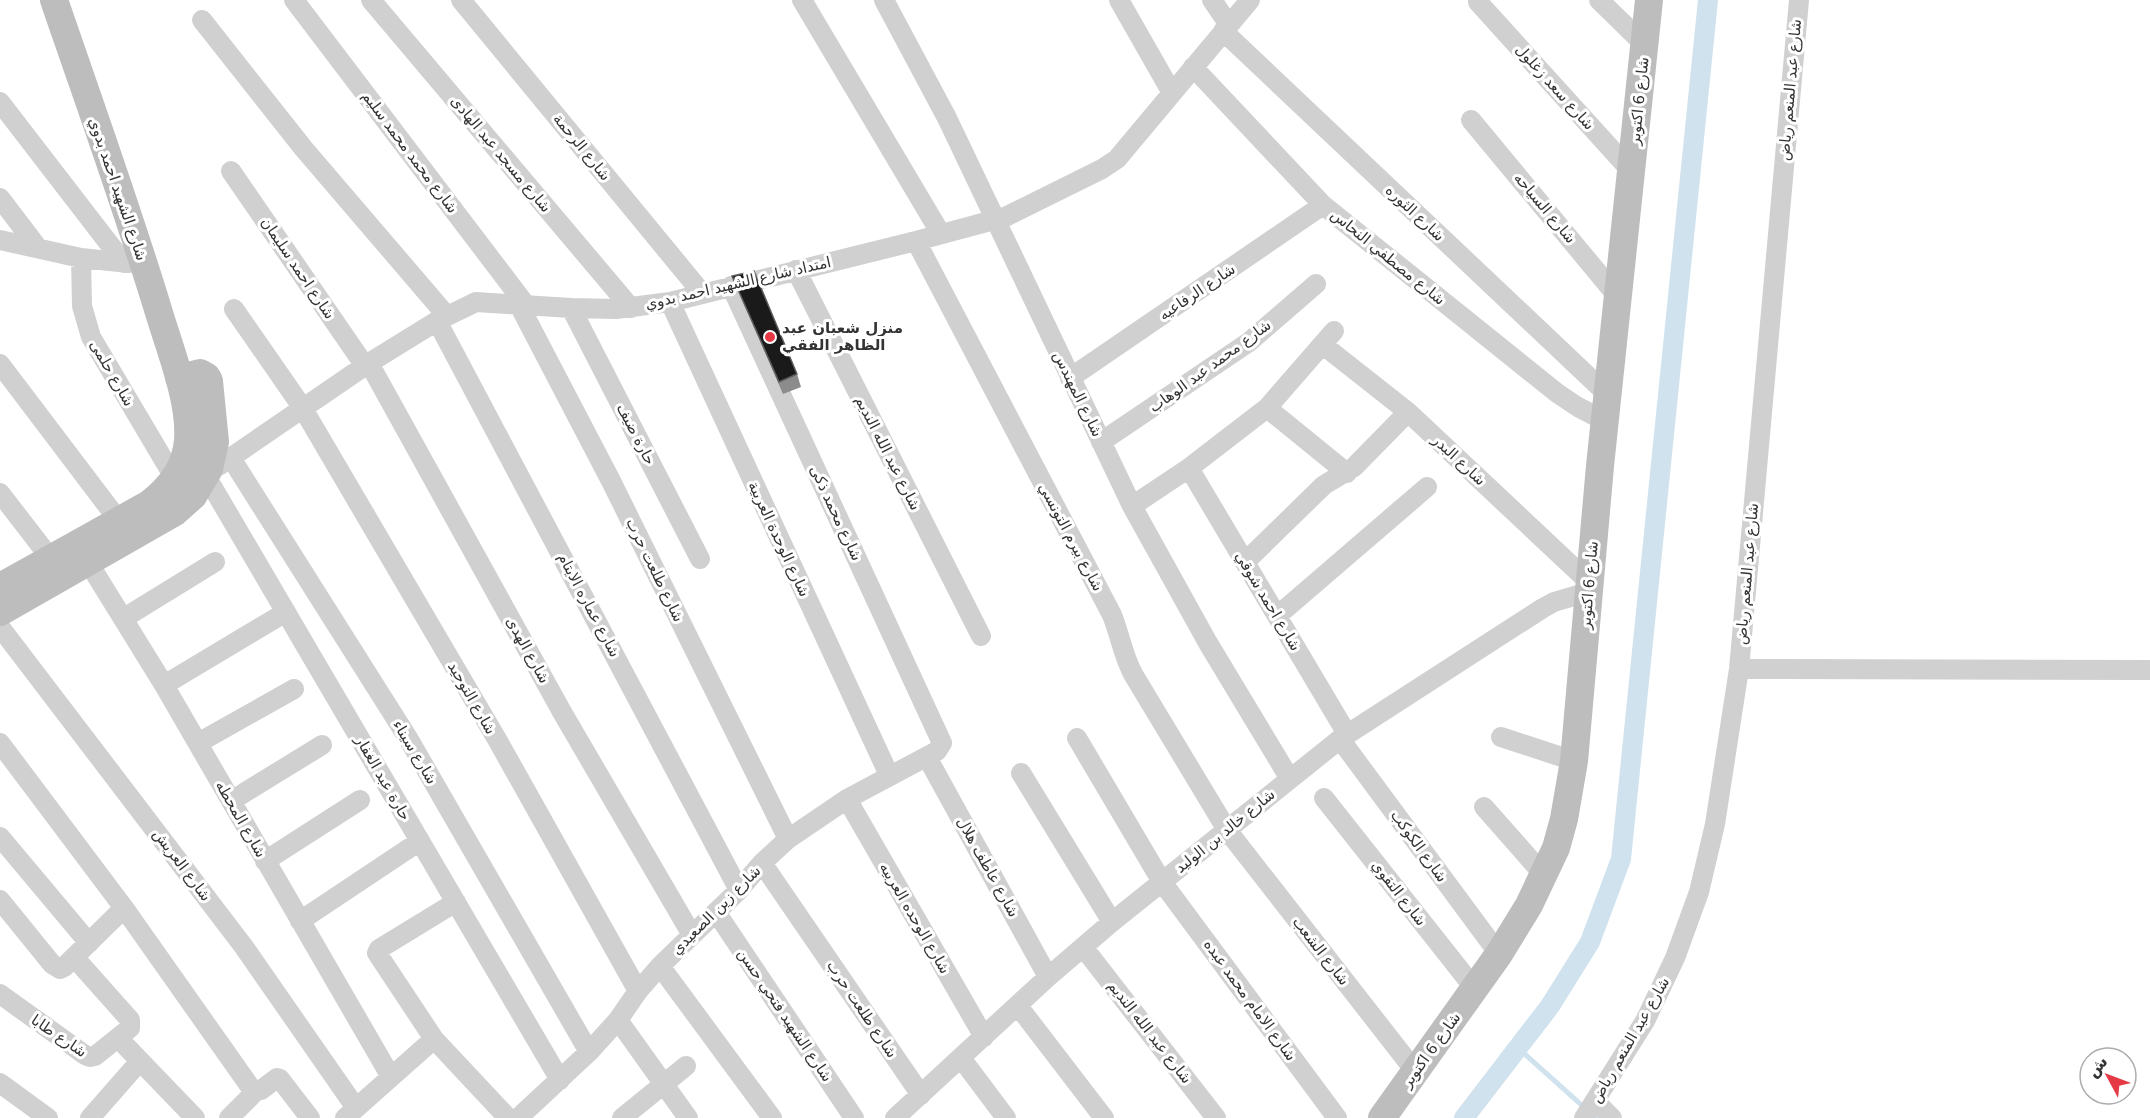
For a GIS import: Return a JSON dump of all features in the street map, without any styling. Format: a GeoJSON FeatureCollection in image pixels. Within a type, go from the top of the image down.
{"type":"FeatureCollection","features":[{"type":"Feature","properties":{"kind":"main road","name":"شارع الشهيد احمد بدوي"},"geometry":{"type":"LineString","coordinates":[[0,612],[175,512],[193,496],[201,467],[215,442],[209,381],[200,373],[179,378],[134,263],[54,0]]}},
{"type":"Feature","properties":{"kind":"main road","name":"شارع 6 اكتوبر"},"geometry":{"type":"LineString","coordinates":[[1382,1118],[1499,954],[1529,905],[1544,875],[1564,819],[1574,760],[1588,587],[1649,0]]}},
{"type":"Feature","properties":{"kind":"main road"},"geometry":{"type":"LineString","coordinates":[[0,587],[149,504],[201,467]]}},
{"type":"Feature","properties":{"kind":"street","name":"شارع محمد محمد سليم"},"geometry":{"type":"LineString","coordinates":[[294,0],[521,304]]}},
{"type":"Feature","properties":{"kind":"street","name":"شارع مسجد عبد الهادى"},"geometry":{"type":"LineString","coordinates":[[371,0],[631,308]]}},
{"type":"Feature","properties":{"kind":"street","name":"شارع الرحمة"},"geometry":{"type":"LineString","coordinates":[[461,0],[702,293]]}},
{"type":"Feature","properties":{"kind":"street"},"geometry":{"type":"LineString","coordinates":[[802,0],[941,234]]}},
{"type":"Feature","properties":{"kind":"street","name":"شارع المهندس"},"geometry":{"type":"LineString","coordinates":[[884,0],[996,219],[1132,506],[1208,643],[1290,779]]}},
{"type":"Feature","properties":{"kind":"street"},"geometry":{"type":"LineString","coordinates":[[1119,0],[1172,93]]}},
{"type":"Feature","properties":{"kind":"street","name":"شارع الثوره"},"geometry":{"type":"LineString","coordinates":[[1212,0],[1226,28],[1606,408]]}},
{"type":"Feature","properties":{"kind":"street","name":"امتداد شارع الشهيد احمد بدوي"},"geometry":{"type":"LineString","coordinates":[[201,467],[302,407],[442,318],[476,302],[571,308],[631,308],[670,302],[916,241],[1014,214],[1110,164],[1124,152],[1250,0]]}},
{"type":"Feature","properties":{"kind":"street"},"geometry":{"type":"LineString","coordinates":[[1599,0],[1645,45]]}},
{"type":"Feature","properties":{"kind":"street","name":"شارع عبد المنعم رياض"},"geometry":{"type":"LineString","coordinates":[[1590,1109],[1656,1000],[1688,926],[1713,836],[1738,669],[1798,0]]}},
{"type":"Feature","properties":{"kind":"street","name":"شارع سعد زغلول"},"geometry":{"type":"LineString","coordinates":[[1478,2],[1632,172]]}},
{"type":"Feature","properties":{"kind":"street","name":"شارع عماره الايتام"},"geometry":{"type":"LineString","coordinates":[[202,20],[442,318],[739,890]]}},
{"type":"Feature","properties":{"kind":"street","name":"شارع مصطفي النحاس"},"geometry":{"type":"LineString","coordinates":[[1193,67],[1323,205],[1557,393],[1578,407],[1606,408]]}},
{"type":"Feature","properties":{"kind":"street"},"geometry":{"type":"LineString","coordinates":[[0,102],[134,263]]}},
{"type":"Feature","properties":{"kind":"street","name":"شارع السياحه"},"geometry":{"type":"LineString","coordinates":[[1471,120],[1618,297]]}},
{"type":"Feature","properties":{"kind":"street","name":"شارع احمد سليمان"},"geometry":{"type":"LineString","coordinates":[[231,171],[367,364]]}},
{"type":"Feature","properties":{"kind":"street"},"geometry":{"type":"LineString","coordinates":[[0,198],[38,248]]}},
{"type":"Feature","properties":{"kind":"street","name":"شارع الرفاعيه"},"geometry":{"type":"LineString","coordinates":[[1070,378],[1323,205]]}},
{"type":"Feature","properties":{"kind":"street"},"geometry":{"type":"LineString","coordinates":[[0,240],[81,258],[134,263]]}},
{"type":"Feature","properties":{"kind":"street","name":"شارع بيرم التونسي"},"geometry":{"type":"LineString","coordinates":[[916,241],[1112,615],[1132,674],[1227,830]]}},
{"type":"Feature","properties":{"kind":"street","name":"شارع حلمى"},"geometry":{"type":"LineString","coordinates":[[81,258],[82,306],[91,337],[201,467]]}},
{"type":"Feature","properties":{"kind":"street","name":"شارع عبد الله النديم"},"geometry":{"type":"LineString","coordinates":[[796,270],[981,636]]}},
{"type":"Feature","properties":{"kind":"street","name":"شارع محمد عبد الوهاب"},"geometry":{"type":"LineString","coordinates":[[1101,442],[1249,342],[1316,284]]}},
{"type":"Feature","properties":{"kind":"street","name":"شارع محمد ذكى"},"geometry":{"type":"LineString","coordinates":[[731,286],[941,739]]}},
{"type":"Feature","properties":{"kind":"street","name":"شارع الوحدة العربية"},"geometry":{"type":"LineString","coordinates":[[670,302],[889,775]]}},
{"type":"Feature","properties":{"kind":"street","name":"شارع طلعت حرب"},"geometry":{"type":"LineString","coordinates":[[521,304],[788,839]]}},
{"type":"Feature","properties":{"kind":"street","name":"حارة ضيف"},"geometry":{"type":"LineString","coordinates":[[571,308],[700,559]]}},
{"type":"Feature","properties":{"kind":"street","name":"شارع التوحيد"},"geometry":{"type":"LineString","coordinates":[[234,309],[302,407],[498,741],[638,991]]}},
{"type":"Feature","properties":{"kind":"street","name":"شارع البدر"},"geometry":{"type":"LineString","coordinates":[[1268,408],[1328,338],[1408,412],[1588,587]]}},
{"type":"Feature","properties":{"kind":"street"},"geometry":{"type":"LineString","coordinates":[[0,364],[119,521]]}},
{"type":"Feature","properties":{"kind":"street","name":"شارع الهدى"},"geometry":{"type":"LineString","coordinates":[[367,364],[562,712],[692,935]]}},
{"type":"Feature","properties":{"kind":"street"},"geometry":{"type":"LineString","coordinates":[[1132,506],[1189,468],[1268,408],[1347,473]]}},
{"type":"Feature","properties":{"kind":"street"},"geometry":{"type":"LineString","coordinates":[[1245,562],[1324,485],[1347,473],[1408,412]]}},
{"type":"Feature","properties":{"kind":"street","name":"حارة عبد الغفار"},"geometry":{"type":"LineString","coordinates":[[201,467],[560,1080]]}},
{"type":"Feature","properties":{"kind":"street","name":"شارع سيناء"},"geometry":{"type":"LineString","coordinates":[[201,467],[408,738],[589,1052]]}},
{"type":"Feature","properties":{"kind":"street","name":"شارع احمد شوقي"},"geometry":{"type":"LineString","coordinates":[[1189,468],[1277,616],[1344,737]]}},
{"type":"Feature","properties":{"kind":"street"},"geometry":{"type":"LineString","coordinates":[[1277,616],[1427,487]]}},
{"type":"Feature","properties":{"kind":"street"},"geometry":{"type":"LineString","coordinates":[[0,493],[51,559]]}},
{"type":"Feature","properties":{"kind":"street","name":"شارع المحطه"},"geometry":{"type":"LineString","coordinates":[[88,562],[164,685],[391,1077]]}},
{"type":"Feature","properties":{"kind":"street"},"geometry":{"type":"LineString","coordinates":[[124,618],[215,562]]}},
{"type":"Feature","properties":{"kind":"street","name":"شارع خالد بن الوليد"},"geometry":{"type":"LineString","coordinates":[[900,1116],[1083,946],[1344,737],[1543,608],[1588,587]]}},
{"type":"Feature","properties":{"kind":"street"},"geometry":{"type":"LineString","coordinates":[[164,685],[286,612]]}},
{"type":"Feature","properties":{"kind":"street","name":"شارع العريش"},"geometry":{"type":"LineString","coordinates":[[0,627],[244,947],[351,1113]]}},
{"type":"Feature","properties":{"kind":"street"},"geometry":{"type":"LineString","coordinates":[[1738,669],[2150,670]]}},
{"type":"Feature","properties":{"kind":"street"},"geometry":{"type":"LineString","coordinates":[[198,743],[294,689]]}},
{"type":"Feature","properties":{"kind":"street","name":"شارع الكوكب"},"geometry":{"type":"LineString","coordinates":[[1344,737],[1499,954]]}},
{"type":"Feature","properties":{"kind":"street"},"geometry":{"type":"LineString","coordinates":[[1501,737],[1574,760]]}},
{"type":"Feature","properties":{"kind":"street","name":"شارع الامام محمد عبده"},"geometry":{"type":"LineString","coordinates":[[1077,738],[1162,882],[1337,1118]]}},
{"type":"Feature","properties":{"kind":"street","name":"شارع زين الصعيدي"},"geometry":{"type":"LineString","coordinates":[[518,1118],[589,1052],[618,1020],[638,991],[660,966],[739,890],[762,862],[788,839],[847,799],[927,757],[940,748],[941,739]]}},
{"type":"Feature","properties":{"kind":"street"},"geometry":{"type":"LineString","coordinates":[[0,742],[124,908],[251,1088],[256,1091]]}},
{"type":"Feature","properties":{"kind":"street"},"geometry":{"type":"LineString","coordinates":[[231,801],[322,745]]}},
{"type":"Feature","properties":{"kind":"street","name":"شارع عاطف هلال"},"geometry":{"type":"LineString","coordinates":[[927,757],[1048,977]]}},
{"type":"Feature","properties":{"kind":"street"},"geometry":{"type":"LineString","coordinates":[[1021,773],[1112,922]]}},
{"type":"Feature","properties":{"kind":"street","name":"شارع التقوي"},"geometry":{"type":"LineString","coordinates":[[1324,798],[1474,989]]}},
{"type":"Feature","properties":{"kind":"street","name":"شارع الوحده العربيه"},"geometry":{"type":"LineString","coordinates":[[847,799],[984,1038]]}},
{"type":"Feature","properties":{"kind":"street"},"geometry":{"type":"LineString","coordinates":[[265,861],[360,800]]}},
{"type":"Feature","properties":{"kind":"street"},"geometry":{"type":"LineString","coordinates":[[1484,807],[1544,875]]}},
{"type":"Feature","properties":{"kind":"street","name":"شارع الشعب"},"geometry":{"type":"LineString","coordinates":[[1227,830],[1415,1071]]}},
{"type":"Feature","properties":{"kind":"street"},"geometry":{"type":"LineString","coordinates":[[0,837],[89,943]]}},
{"type":"Feature","properties":{"kind":"street"},"geometry":{"type":"LineString","coordinates":[[300,921],[420,841]]}},
{"type":"Feature","properties":{"kind":"street","name":"شارع طلعت حرب"},"geometry":{"type":"LineString","coordinates":[[762,862],[921,1095]]}},
{"type":"Feature","properties":{"kind":"street"},"geometry":{"type":"LineString","coordinates":[[0,900],[56,967],[64,967],[124,908]]}},
{"type":"Feature","properties":{"kind":"street"},"geometry":{"type":"LineString","coordinates":[[456,902],[376,953],[434,1039],[508,1118]]}},
{"type":"Feature","properties":{"kind":"street","name":"شارع الشهيد فتحي حسن"},"geometry":{"type":"LineString","coordinates":[[716,912],[854,1118]]}},
{"type":"Feature","properties":{"kind":"street","name":"شارع عبد الله النديم"},"geometry":{"type":"LineString","coordinates":[[1083,946],[1216,1118]]}},
{"type":"Feature","properties":{"kind":"street"},"geometry":{"type":"LineString","coordinates":[[74,957],[130,1020],[130,1028],[118,1038],[195,1118]]}},
{"type":"Feature","properties":{"kind":"street"},"geometry":{"type":"LineString","coordinates":[[660,966],[772,1118]]}},
{"type":"Feature","properties":{"kind":"street","name":"شارع طابا"},"geometry":{"type":"LineString","coordinates":[[0,994],[90,1057],[100,1053],[118,1038]]}},
{"type":"Feature","properties":{"kind":"street"},"geometry":{"type":"LineString","coordinates":[[1018,1006],[1104,1118]]}},
{"type":"Feature","properties":{"kind":"street"},"geometry":{"type":"LineString","coordinates":[[618,1020],[688,1118]]}},
{"type":"Feature","properties":{"kind":"street"},"geometry":{"type":"LineString","coordinates":[[351,1113],[434,1039]]}},
{"type":"Feature","properties":{"kind":"street"},"geometry":{"type":"LineString","coordinates":[[961,1058],[1006,1118]]}},
{"type":"Feature","properties":{"kind":"street"},"geometry":{"type":"LineString","coordinates":[[90,1118],[140,1061]]}},
{"type":"Feature","properties":{"kind":"street"},"geometry":{"type":"LineString","coordinates":[[622,1118],[686,1066]]}},
{"type":"Feature","properties":{"kind":"street"},"geometry":{"type":"LineString","coordinates":[[229,1118],[256,1091],[261,1090],[276,1078],[279,1078],[310,1118]]}},
{"type":"Feature","properties":{"kind":"street"},"geometry":{"type":"LineString","coordinates":[[0,1083],[48,1118]]}},
{"type":"Feature","properties":{"kind":"street"},"geometry":{"type":"LineString","coordinates":[[1590,1109],[1612,1118]]}},
{"type":"Feature","properties":{"kind":"building","name":"منزل شعبان عبد الظاهر الفقي"},"geometry":{"type":"Polygon","coordinates":[[[754,271],[797,374],[779,382],[732,276],[754,271]]]}},
{"type":"Feature","properties":{"kind":"waterway"},"geometry":{"type":"LineString","coordinates":[[1464,1118],[1550,1006],[1590,942],[1621,859],[1708,0]]}},
{"type":"Feature","properties":{"kind":"waterway"},"geometry":{"type":"LineString","coordinates":[[1518,1048],[1596,1118]]}},
{"type":"Feature","properties":{"kind":"place","name":"منزل شعبان عبد الظاهر الفقي"},"geometry":{"type":"Point","coordinates":[770,337]}}]}
